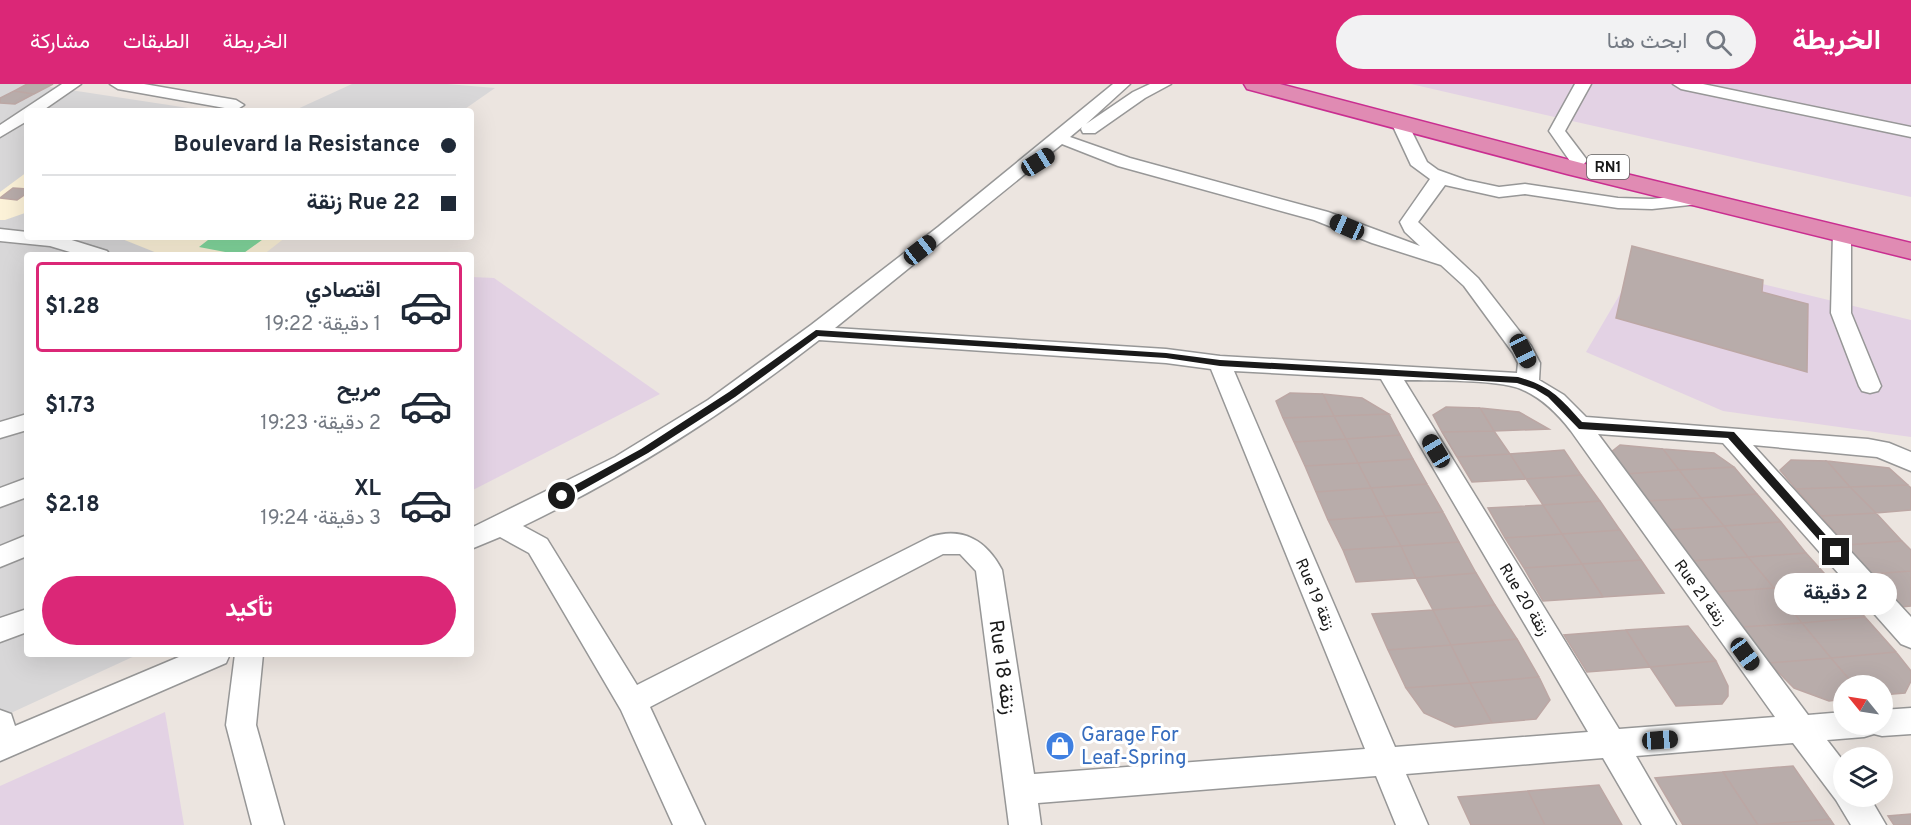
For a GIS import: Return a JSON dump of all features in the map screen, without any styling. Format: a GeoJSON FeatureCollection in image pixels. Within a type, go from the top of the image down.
{"type":"FeatureCollection","features":[{"type":"Feature","properties":{"kind":"highway","name":"RN1"},"geometry":{"type":"LineString","coordinates":[[1255,84],[1575,169],[1911,251]]}},
{"type":"Feature","properties":{"kind":"highway","name":"RN1"},"geometry":{"type":"LineString","coordinates":[[1308,84],[1507,142],[1911,241]]}},
{"type":"Feature","properties":{"kind":"street"},"geometry":{"type":"LineString","coordinates":[[36,108],[73,84]]}},
{"type":"Feature","properties":{"kind":"street"},"geometry":{"type":"LineString","coordinates":[[118,84],[236,105]]}},
{"type":"Feature","properties":{"kind":"street"},"geometry":{"type":"LineString","coordinates":[[474,538],[542,508],[645,451],[732,394],[816,333],[1006,182],[1122,84]]}},
{"type":"Feature","properties":{"kind":"street"},"geometry":{"type":"LineString","coordinates":[[1006,182],[1139,95],[1163,84]]}},
{"type":"Feature","properties":{"kind":"street"},"geometry":{"type":"LineString","coordinates":[[1578,160],[1557,131],[1583,84]]}},
{"type":"Feature","properties":{"kind":"street"},"geometry":{"type":"LineString","coordinates":[[1681,84],[1911,132]]}},
{"type":"Feature","properties":{"kind":"street"},"geometry":{"type":"LineString","coordinates":[[1399,122],[1420,165],[1441,177],[1485,190],[1499,192],[1532,190],[1618,203],[1652,204],[1698,199]]}},
{"type":"Feature","properties":{"kind":"street"},"geometry":{"type":"LineString","coordinates":[[1070,142],[1124,162],[1322,216],[1379,239],[1449,261]]}},
{"type":"Feature","properties":{"kind":"street"},"geometry":{"type":"LineString","coordinates":[[1441,177],[1409,222],[1412,228],[1471,282],[1523,351],[1529,363],[1528,383]]}},
{"type":"Feature","properties":{"kind":"street"},"geometry":{"type":"LineString","coordinates":[[1842,233],[1841,313],[1870,386]]}},
{"type":"Feature","properties":{"kind":"street"},"geometry":{"type":"LineString","coordinates":[[0,239],[24,252]]}},
{"type":"Feature","properties":{"kind":"street"},"geometry":{"type":"LineString","coordinates":[[0,239],[24,239]]}},
{"type":"Feature","properties":{"kind":"street"},"geometry":{"type":"LineString","coordinates":[[52,240],[90,252]]}},
{"type":"Feature","properties":{"kind":"street","name":"Rue 21 زنقة"},"geometry":{"type":"LineString","coordinates":[[816,333],[1166,356],[1220,363],[1507,378],[1528,383],[1551,395],[1579,425],[1833,773]]}},
{"type":"Feature","properties":{"kind":"street","name":"Rue 19 زنقة"},"geometry":{"type":"LineString","coordinates":[[1220,363],[1412,825]]}},
{"type":"Feature","properties":{"kind":"street","name":"Rue 20 زنقة"},"geometry":{"type":"LineString","coordinates":[[1389,373],[1660,825]]}},
{"type":"Feature","properties":{"kind":"street"},"geometry":{"type":"LineString","coordinates":[[0,430],[24,423]]}},
{"type":"Feature","properties":{"kind":"street"},"geometry":{"type":"LineString","coordinates":[[1579,425],[1868,447],[1881,449],[1911,462]]}},
{"type":"Feature","properties":{"kind":"street"},"geometry":{"type":"LineString","coordinates":[[1730,435],[1911,636]]}},
{"type":"Feature","properties":{"kind":"street"},"geometry":{"type":"LineString","coordinates":[[0,498],[24,488]]}},
{"type":"Feature","properties":{"kind":"street"},"geometry":{"type":"LineString","coordinates":[[538,546],[542,508]]}},
{"type":"Feature","properties":{"kind":"street"},"geometry":{"type":"LineString","coordinates":[[501,525],[538,546],[632,702],[689,825]]}},
{"type":"Feature","properties":{"kind":"street","name":"Rue 18 زنقة"},"geometry":{"type":"LineString","coordinates":[[632,702],[939,544],[955,542],[972,548],[980,555],[989,570],[1025,825]]}},
{"type":"Feature","properties":{"kind":"street"},"geometry":{"type":"LineString","coordinates":[[0,557],[24,546]]}},
{"type":"Feature","properties":{"kind":"street"},"geometry":{"type":"LineString","coordinates":[[0,630],[24,621]]}},
{"type":"Feature","properties":{"kind":"street"},"geometry":{"type":"LineString","coordinates":[[0,738],[208,657]]}},
{"type":"Feature","properties":{"kind":"street"},"geometry":{"type":"LineString","coordinates":[[249,657],[241,725],[268,825]]}},
{"type":"Feature","properties":{"kind":"street"},"geometry":{"type":"LineString","coordinates":[[1893,722],[1911,721]]}},
{"type":"Feature","properties":{"kind":"street"},"geometry":{"type":"LineString","coordinates":[[1021,790],[1833,727]]}},
{"type":"Feature","properties":{"kind":"street"},"geometry":{"type":"LineString","coordinates":[[1858,807],[1870,825]]}},
{"type":"Feature","properties":{"kind":"shaded area"},"geometry":{"type":"Polygon","coordinates":[[[0,84],[31,84],[188,108],[24,108],[24,240],[281,240],[263,252],[24,252],[24,657],[132,657],[0,718],[0,84]]]}},
{"type":"Feature","properties":{"kind":"shaded area"},"geometry":{"type":"Polygon","coordinates":[[[352,84],[447,84],[495,88],[466,108],[300,108],[352,84]]]}},
{"type":"Feature","properties":{"kind":"shaded area"},"geometry":{"type":"Polygon","coordinates":[[[1411,84],[1911,84],[1911,197],[1572,121],[1411,84]]]}},
{"type":"Feature","properties":{"kind":"shaded area"},"geometry":{"type":"Polygon","coordinates":[[[24,174],[24,213],[0,220],[0,192],[24,174]]]}},
{"type":"Feature","properties":{"kind":"shaded area"},"geometry":{"type":"Polygon","coordinates":[[[124,240],[282,240],[267,252],[154,252],[124,240]]]}},
{"type":"Feature","properties":{"kind":"shaded area"},"geometry":{"type":"Polygon","coordinates":[[[1643,255],[1911,320],[1911,437],[1723,411],[1586,352],[1643,255]]]}},
{"type":"Feature","properties":{"kind":"shaded area"},"geometry":{"type":"Polygon","coordinates":[[[474,277],[494,278],[660,394],[474,489],[474,277]]]}},
{"type":"Feature","properties":{"kind":"shaded area"},"geometry":{"type":"Polygon","coordinates":[[[165,712],[184,825],[0,825],[0,786],[165,712]]]}},
{"type":"Feature","properties":{"kind":"green space"},"geometry":{"type":"Polygon","coordinates":[[[208,240],[262,240],[245,252],[225,252],[199,247],[208,240]]]}},
{"type":"Feature","properties":{"kind":"building"},"geometry":{"type":"Polygon","coordinates":[[[27,84],[53,84],[34,94],[14,91],[27,84]]]}},
{"type":"Feature","properties":{"kind":"building"},"geometry":{"type":"Polygon","coordinates":[[[14,91],[34,94],[15,104],[0,103],[0,98],[14,91]]]}},
{"type":"Feature","properties":{"kind":"building"},"geometry":{"type":"Polygon","coordinates":[[[13,188],[24,189],[24,195],[17,200],[0,198],[13,188]]]}},
{"type":"Feature","properties":{"kind":"building"},"geometry":{"type":"Polygon","coordinates":[[[1632,246],[1763,280],[1762,292],[1808,304],[1807,372],[1616,318],[1632,246]]]}},
{"type":"Feature","properties":{"kind":"building"},"geometry":{"type":"Polygon","coordinates":[[[1290,393],[1323,394],[1334,416],[1283,418],[1276,401],[1290,393]]]}},
{"type":"Feature","properties":{"kind":"building"},"geometry":{"type":"Polygon","coordinates":[[[1323,394],[1362,398],[1389,414],[1334,416],[1323,394]]]}},
{"type":"Feature","properties":{"kind":"building"},"geometry":{"type":"Polygon","coordinates":[[[1446,407],[1480,408],[1494,431],[1442,432],[1433,415],[1446,407]]]}},
{"type":"Feature","properties":{"kind":"building"},"geometry":{"type":"Polygon","coordinates":[[[1480,408],[1519,412],[1549,429],[1494,431],[1480,408]]]}},
{"type":"Feature","properties":{"kind":"building"},"geometry":{"type":"Polygon","coordinates":[[[1389,414],[1400,435],[1346,439],[1334,416],[1389,414]]]}},
{"type":"Feature","properties":{"kind":"building"},"geometry":{"type":"Polygon","coordinates":[[[1334,416],[1346,439],[1294,442],[1283,418],[1334,416]]]}},
{"type":"Feature","properties":{"kind":"building"},"geometry":{"type":"Polygon","coordinates":[[[1494,431],[1510,454],[1457,457],[1442,432],[1494,431]]]}},
{"type":"Feature","properties":{"kind":"building"},"geometry":{"type":"Polygon","coordinates":[[[1400,435],[1413,459],[1358,463],[1346,439],[1400,435]]]}},
{"type":"Feature","properties":{"kind":"building"},"geometry":{"type":"Polygon","coordinates":[[[1346,439],[1358,463],[1305,466],[1294,442],[1346,439]]]}},
{"type":"Feature","properties":{"kind":"building"},"geometry":{"type":"Polygon","coordinates":[[[1620,445],[1663,449],[1679,470],[1626,474],[1610,453],[1620,445]]]}},
{"type":"Feature","properties":{"kind":"building"},"geometry":{"type":"Polygon","coordinates":[[[1663,449],[1714,453],[1734,467],[1679,470],[1663,449]]]}},
{"type":"Feature","properties":{"kind":"building"},"geometry":{"type":"Polygon","coordinates":[[[1564,450],[1581,475],[1526,479],[1510,454],[1564,450]]]}},
{"type":"Feature","properties":{"kind":"building"},"geometry":{"type":"Polygon","coordinates":[[[1510,454],[1526,479],[1472,482],[1457,457],[1510,454]]]}},
{"type":"Feature","properties":{"kind":"building"},"geometry":{"type":"Polygon","coordinates":[[[1413,459],[1427,484],[1371,488],[1358,463],[1413,459]]]}},
{"type":"Feature","properties":{"kind":"building"},"geometry":{"type":"Polygon","coordinates":[[[1791,460],[1827,461],[1850,487],[1796,489],[1780,470],[1791,460]]]}},
{"type":"Feature","properties":{"kind":"building"},"geometry":{"type":"Polygon","coordinates":[[[1827,461],[1889,468],[1908,485],[1850,487],[1827,461]]]}},
{"type":"Feature","properties":{"kind":"building"},"geometry":{"type":"Polygon","coordinates":[[[1358,463],[1371,488],[1316,492],[1305,466],[1358,463]]]}},
{"type":"Feature","properties":{"kind":"building"},"geometry":{"type":"Polygon","coordinates":[[[1734,467],[1757,494],[1701,498],[1679,470],[1734,467]]]}},
{"type":"Feature","properties":{"kind":"building"},"geometry":{"type":"Polygon","coordinates":[[[1679,470],[1701,498],[1646,501],[1626,474],[1679,470]]]}},
{"type":"Feature","properties":{"kind":"building"},"geometry":{"type":"Polygon","coordinates":[[[1581,475],[1600,501],[1543,505],[1526,479],[1581,475]]]}},
{"type":"Feature","properties":{"kind":"building"},"geometry":{"type":"Polygon","coordinates":[[[1427,484],[1443,512],[1385,516],[1371,488],[1427,484]]]}},
{"type":"Feature","properties":{"kind":"building"},"geometry":{"type":"Polygon","coordinates":[[[1908,485],[1911,488],[1911,510],[1876,513],[1850,487],[1908,485]]]}},
{"type":"Feature","properties":{"kind":"building"},"geometry":{"type":"Polygon","coordinates":[[[1850,487],[1876,513],[1821,516],[1796,489],[1850,487]]]}},
{"type":"Feature","properties":{"kind":"building"},"geometry":{"type":"Polygon","coordinates":[[[1371,488],[1385,516],[1328,520],[1316,492],[1371,488]]]}},
{"type":"Feature","properties":{"kind":"building"},"geometry":{"type":"Polygon","coordinates":[[[1757,494],[1781,522],[1724,526],[1701,498],[1757,494]]]}},
{"type":"Feature","properties":{"kind":"building"},"geometry":{"type":"Polygon","coordinates":[[[1701,498],[1724,526],[1669,530],[1646,501],[1701,498]]]}},
{"type":"Feature","properties":{"kind":"building"},"geometry":{"type":"Polygon","coordinates":[[[1600,501],[1620,530],[1562,534],[1543,505],[1600,501]]]}},
{"type":"Feature","properties":{"kind":"building"},"geometry":{"type":"Polygon","coordinates":[[[1543,505],[1562,534],[1505,538],[1488,508],[1543,505]]]}},
{"type":"Feature","properties":{"kind":"building"},"geometry":{"type":"Polygon","coordinates":[[[1443,512],[1459,542],[1401,546],[1385,516],[1443,512]]]}},
{"type":"Feature","properties":{"kind":"building"},"geometry":{"type":"Polygon","coordinates":[[[1876,513],[1902,541],[1846,545],[1821,516],[1876,513]]]}},
{"type":"Feature","properties":{"kind":"building"},"geometry":{"type":"Polygon","coordinates":[[[1385,516],[1401,546],[1343,550],[1328,520],[1385,516]]]}},
{"type":"Feature","properties":{"kind":"building"},"geometry":{"type":"Polygon","coordinates":[[[1781,522],[1806,553],[1748,557],[1724,526],[1781,522]]]}},
{"type":"Feature","properties":{"kind":"building"},"geometry":{"type":"Polygon","coordinates":[[[1724,526],[1748,557],[1691,561],[1669,530],[1724,526]]]}},
{"type":"Feature","properties":{"kind":"building"},"geometry":{"type":"Polygon","coordinates":[[[1620,530],[1641,560],[1582,564],[1562,534],[1620,530]]]}},
{"type":"Feature","properties":{"kind":"building"},"geometry":{"type":"Polygon","coordinates":[[[1562,534],[1582,564],[1524,568],[1505,538],[1562,534]]]}},
{"type":"Feature","properties":{"kind":"building"},"geometry":{"type":"Polygon","coordinates":[[[1902,541],[1911,550],[1911,571],[1872,574],[1846,545],[1902,541]]]}},
{"type":"Feature","properties":{"kind":"building"},"geometry":{"type":"Polygon","coordinates":[[[1459,542],[1476,573],[1416,578],[1401,546],[1459,542]]]}},
{"type":"Feature","properties":{"kind":"building"},"geometry":{"type":"Polygon","coordinates":[[[1401,546],[1416,578],[1356,582],[1343,550],[1401,546]]]}},
{"type":"Feature","properties":{"kind":"building"},"geometry":{"type":"Polygon","coordinates":[[[1806,553],[1834,584],[1774,588],[1748,557],[1806,553]]]}},
{"type":"Feature","properties":{"kind":"building"},"geometry":{"type":"Polygon","coordinates":[[[1748,557],[1774,588],[1715,592],[1691,561],[1748,557]]]}},
{"type":"Feature","properties":{"kind":"building"},"geometry":{"type":"Polygon","coordinates":[[[1641,560],[1664,593],[1603,597],[1582,564],[1641,560]]]}},
{"type":"Feature","properties":{"kind":"building"},"geometry":{"type":"Polygon","coordinates":[[[1582,564],[1603,597],[1543,601],[1524,568],[1582,564]]]}},
{"type":"Feature","properties":{"kind":"building"},"geometry":{"type":"Polygon","coordinates":[[[1911,571],[1911,606],[1902,607],[1872,574],[1911,571]]]}},
{"type":"Feature","properties":{"kind":"building"},"geometry":{"type":"Polygon","coordinates":[[[1476,573],[1495,605],[1433,610],[1416,578],[1476,573]]]}},
{"type":"Feature","properties":{"kind":"building"},"geometry":{"type":"Polygon","coordinates":[[[1834,584],[1865,617],[1802,623],[1774,588],[1834,584]]]}},
{"type":"Feature","properties":{"kind":"building"},"geometry":{"type":"Polygon","coordinates":[[[1774,588],[1802,623],[1742,627],[1715,592],[1774,588]]]}},
{"type":"Feature","properties":{"kind":"building"},"geometry":{"type":"Polygon","coordinates":[[[1495,605],[1517,639],[1451,645],[1433,610],[1495,605]]]}},
{"type":"Feature","properties":{"kind":"building"},"geometry":{"type":"Polygon","coordinates":[[[1433,610],[1451,645],[1388,650],[1372,614],[1433,610]]]}},
{"type":"Feature","properties":{"kind":"building"},"geometry":{"type":"Polygon","coordinates":[[[1865,617],[1896,652],[1831,658],[1802,623],[1865,617]]]}},
{"type":"Feature","properties":{"kind":"building"},"geometry":{"type":"Polygon","coordinates":[[[1802,623],[1831,658],[1769,663],[1742,627],[1802,623]]]}},
{"type":"Feature","properties":{"kind":"building"},"geometry":{"type":"Polygon","coordinates":[[[1688,626],[1716,661],[1650,667],[1626,630],[1688,626]]]}},
{"type":"Feature","properties":{"kind":"building"},"geometry":{"type":"Polygon","coordinates":[[[1626,630],[1650,667],[1587,672],[1564,635],[1626,630]]]}},
{"type":"Feature","properties":{"kind":"building"},"geometry":{"type":"Polygon","coordinates":[[[1517,639],[1539,677],[1470,683],[1451,645],[1517,639]]]}},
{"type":"Feature","properties":{"kind":"building"},"geometry":{"type":"Polygon","coordinates":[[[1451,645],[1470,683],[1406,688],[1388,650],[1451,645]]]}},
{"type":"Feature","properties":{"kind":"building"},"geometry":{"type":"Polygon","coordinates":[[[1896,652],[1911,671],[1911,681],[1905,693],[1893,694],[1893,675],[1846,675],[1831,658],[1896,652]]]}},
{"type":"Feature","properties":{"kind":"building"},"geometry":{"type":"Polygon","coordinates":[[[1831,658],[1846,675],[1833,675],[1833,700],[1829,701],[1794,688],[1769,663],[1831,658]]]}},
{"type":"Feature","properties":{"kind":"building"},"geometry":{"type":"Polygon","coordinates":[[[1716,661],[1728,686],[1728,696],[1722,704],[1676,706],[1650,667],[1716,661]]]}},
{"type":"Feature","properties":{"kind":"building"},"geometry":{"type":"Polygon","coordinates":[[[1539,677],[1550,700],[1536,719],[1492,723],[1470,683],[1539,677]]]}},
{"type":"Feature","properties":{"kind":"building"},"geometry":{"type":"Polygon","coordinates":[[[1470,683],[1492,723],[1455,727],[1424,713],[1406,688],[1470,683]]]}},
{"type":"Feature","properties":{"kind":"building"},"geometry":{"type":"Polygon","coordinates":[[[1793,766],[1830,819],[1758,825],[1723,772],[1793,766]]]}},
{"type":"Feature","properties":{"kind":"building"},"geometry":{"type":"Polygon","coordinates":[[[1723,772],[1758,825],[1683,825],[1655,778],[1723,772]]]}},
{"type":"Feature","properties":{"kind":"building"},"geometry":{"type":"Polygon","coordinates":[[[1599,785],[1622,825],[1545,825],[1528,791],[1599,785]]]}},
{"type":"Feature","properties":{"kind":"building"},"geometry":{"type":"Polygon","coordinates":[[[1528,791],[1545,825],[1471,825],[1458,797],[1528,791]]]}},
{"type":"Feature","properties":{"kind":"building"},"geometry":{"type":"Polygon","coordinates":[[[1911,814],[1911,825],[1894,825],[1888,816],[1911,814]]]}},
{"type":"Feature","properties":{"kind":"building"},"geometry":{"type":"Polygon","coordinates":[[[1830,819],[1834,825],[1758,825],[1830,819]]]}},
{"type":"Feature","properties":{"kind":"place","name":"Garage For Leaf-Spring"},"geometry":{"type":"Point","coordinates":[1060,746]}},
{"type":"Feature","properties":{"kind":"route"},"geometry":{"type":"LineString","coordinates":[[562,496],[645,451],[732,394],[816,333],[1166,356],[1220,363],[1518,380],[1538,387],[1551,395],[1579,425],[1730,435],[1836,552]]}}]}
